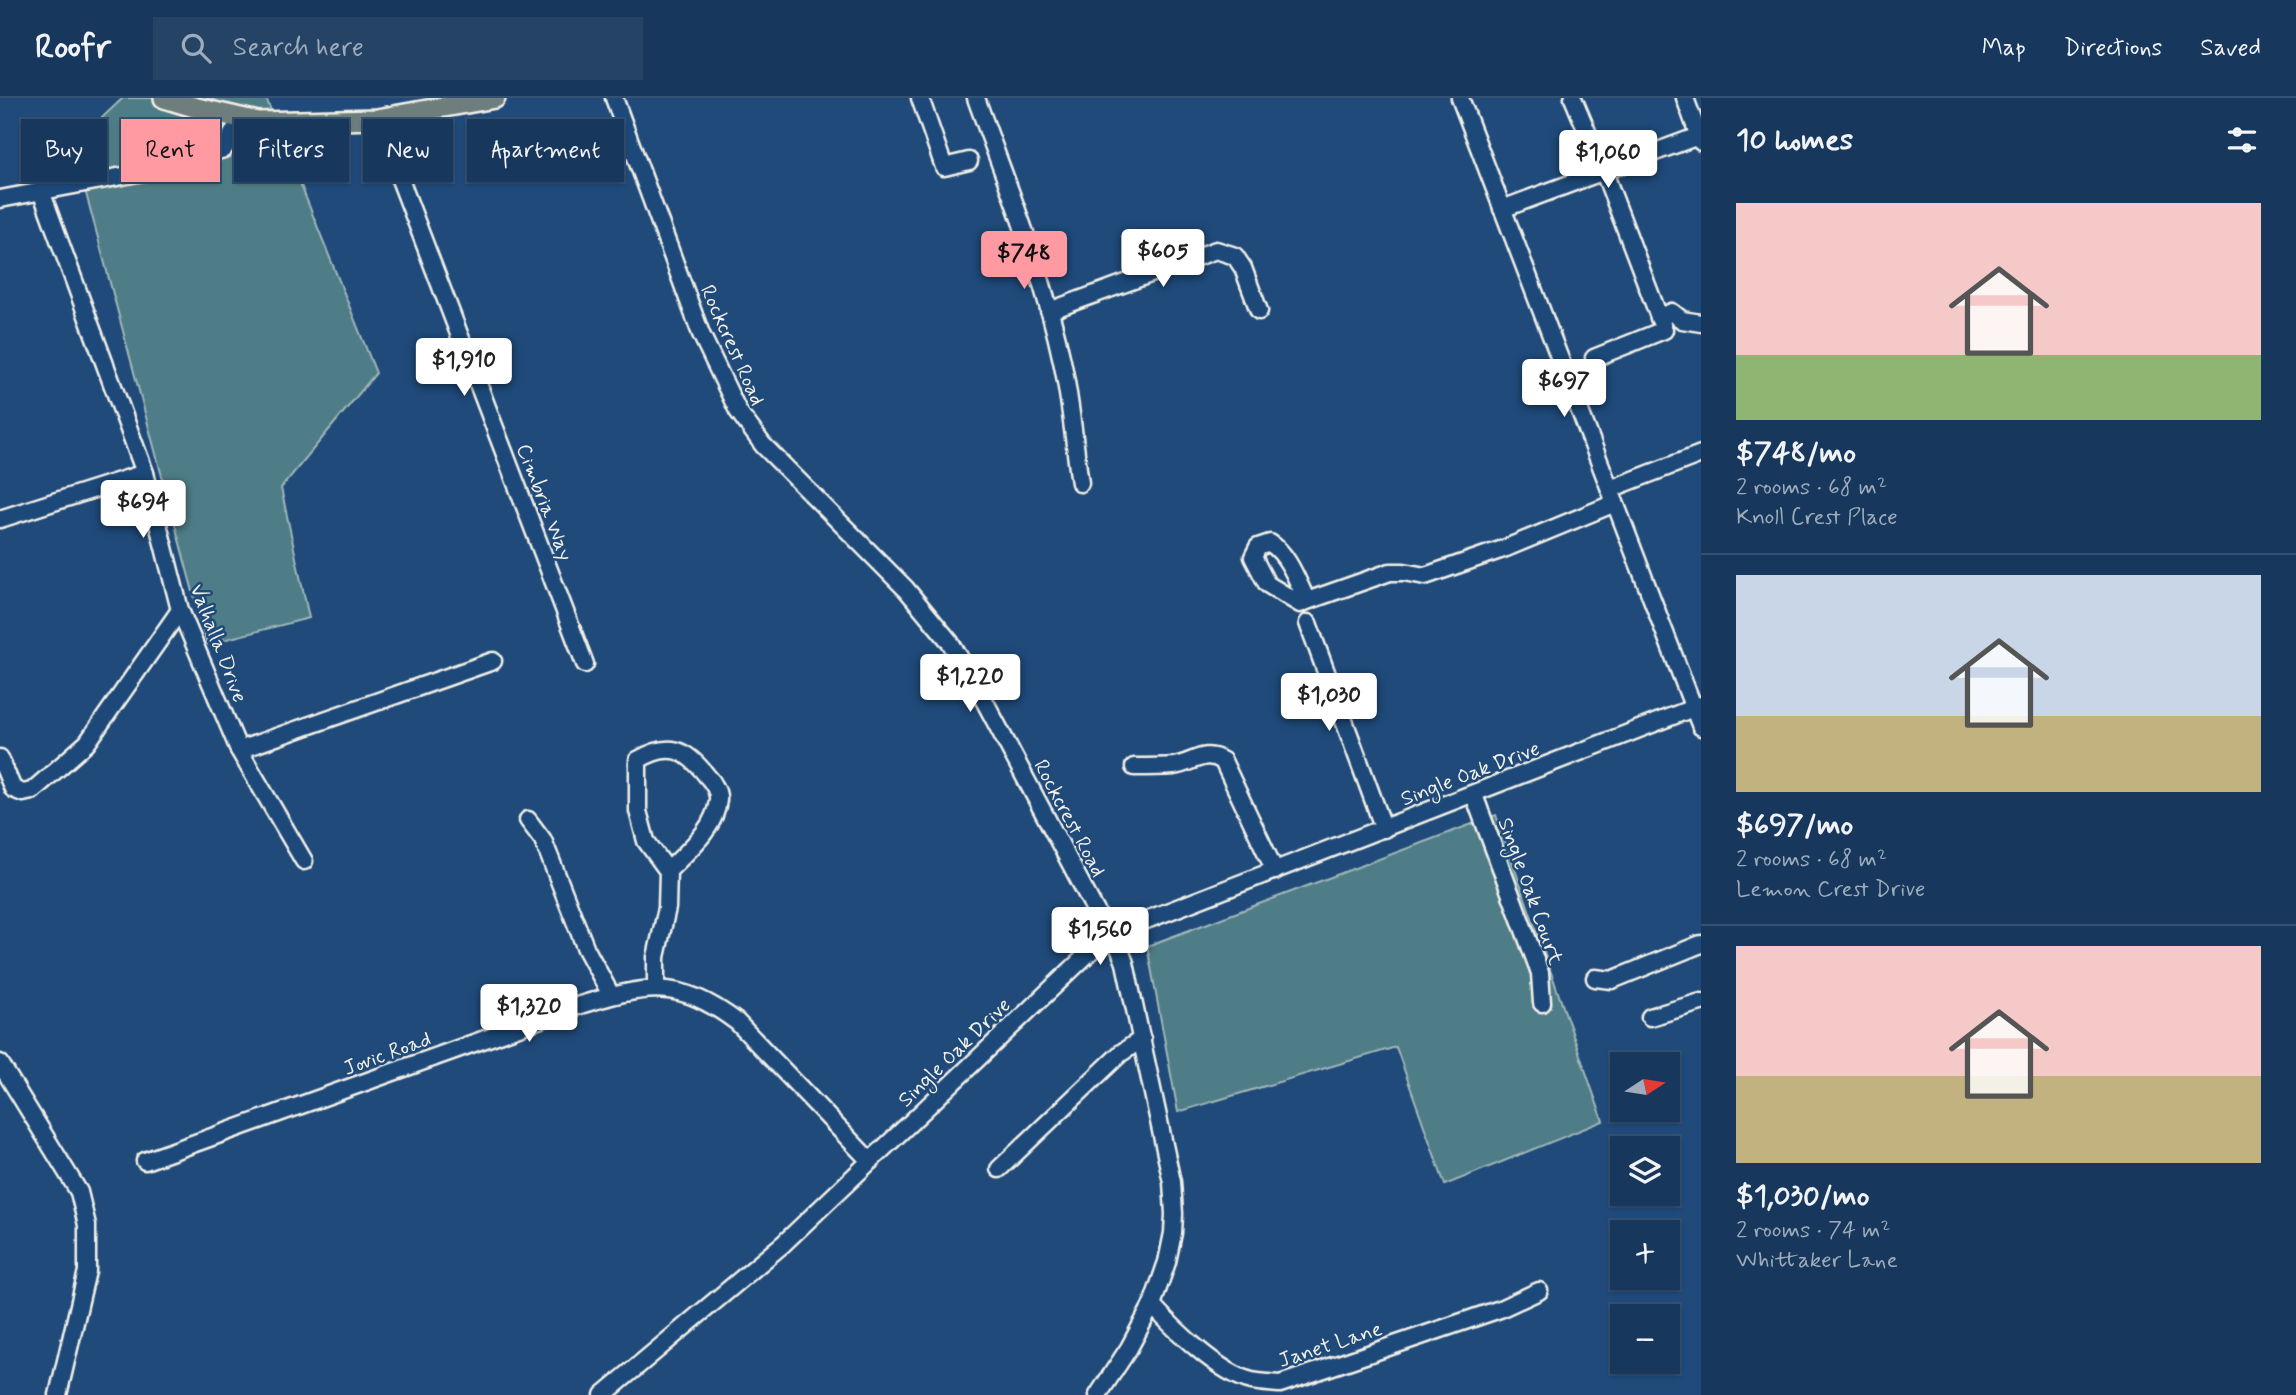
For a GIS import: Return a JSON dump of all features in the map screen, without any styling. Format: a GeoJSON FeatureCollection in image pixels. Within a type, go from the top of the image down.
{"type":"FeatureCollection","features":[{"type":"Feature","properties":{"kind":"main road"},"geometry":{"type":"LineString","coordinates":[[164,98],[258,122],[363,120]]}},
{"type":"Feature","properties":{"kind":"main road"},"geometry":{"type":"LineString","coordinates":[[380,119],[432,104],[495,98]]}},
{"type":"Feature","properties":{"kind":"street","name":"Rockcrest Road"},"geometry":{"type":"LineString","coordinates":[[614,98],[701,334],[738,411],[762,445],[906,589],[950,642],[1122,955],[1172,1182],[1173,1233],[1167,1262],[1152,1305],[1129,1348],[1098,1395]]}},
{"type":"Feature","properties":{"kind":"street"},"geometry":{"type":"LineString","coordinates":[[920,98],[944,167],[969,161]]}},
{"type":"Feature","properties":{"kind":"street"},"geometry":{"type":"LineString","coordinates":[[976,98],[1028,241],[1049,311],[1063,363],[1080,483]]}},
{"type":"Feature","properties":{"kind":"street"},"geometry":{"type":"LineString","coordinates":[[1460,98],[1612,496],[1697,706],[1701,727]]}},
{"type":"Feature","properties":{"kind":"street"},"geometry":{"type":"LineString","coordinates":[[1573,98],[1664,330],[1594,358]]}},
{"type":"Feature","properties":{"kind":"street"},"geometry":{"type":"LineString","coordinates":[[1502,209],[1700,138],[1685,98]]}},
{"type":"Feature","properties":{"kind":"street"},"geometry":{"type":"LineString","coordinates":[[0,199],[144,172],[224,149],[241,118]]}},
{"type":"Feature","properties":{"kind":"street","name":"Cimbria Way"},"geometry":{"type":"LineString","coordinates":[[401,182],[585,664]]}},
{"type":"Feature","properties":{"kind":"street","name":"Valhalla Drive"},"geometry":{"type":"LineString","coordinates":[[41,191],[145,473],[180,610],[239,750],[304,861]]}},
{"type":"Feature","properties":{"kind":"street"},"geometry":{"type":"LineString","coordinates":[[1049,311],[1216,250],[1235,256],[1243,268],[1259,311]]}},
{"type":"Feature","properties":{"kind":"street"},"geometry":{"type":"LineString","coordinates":[[1659,318],[1672,312],[1682,320],[1701,323]]}},
{"type":"Feature","properties":{"kind":"street"},"geometry":{"type":"LineString","coordinates":[[1307,601],[1390,572],[1425,576],[1506,548],[1701,454]]}},
{"type":"Feature","properties":{"kind":"street"},"geometry":{"type":"LineString","coordinates":[[0,519],[145,473]]}},
{"type":"Feature","properties":{"kind":"street"},"geometry":{"type":"LineString","coordinates":[[0,758],[13,789],[23,793],[32,791],[88,743],[180,610]]}},
{"type":"Feature","properties":{"kind":"street"},"geometry":{"type":"LineString","coordinates":[[1308,623],[1384,829]]}},
{"type":"Feature","properties":{"kind":"street"},"geometry":{"type":"LineString","coordinates":[[239,750],[493,661]]}},
{"type":"Feature","properties":{"kind":"street","name":"Single Oak Drive"},"geometry":{"type":"LineString","coordinates":[[603,1395],[757,1268],[1038,1000],[1111,935],[1697,706]]}},
{"type":"Feature","properties":{"kind":"street"},"geometry":{"type":"LineString","coordinates":[[656,987],[656,957],[667,908],[668,871],[646,841],[638,811],[638,760],[649,753],[666,749],[683,751],[698,764],[712,782],[719,797],[715,814],[705,833],[668,871]]}},
{"type":"Feature","properties":{"kind":"street"},"geometry":{"type":"LineString","coordinates":[[1134,767],[1177,766],[1205,755],[1215,756],[1223,761],[1275,871]]}},
{"type":"Feature","properties":{"kind":"street","name":"Single Oak Court"},"geometry":{"type":"LineString","coordinates":[[1474,795],[1540,973],[1542,1003]]}},
{"type":"Feature","properties":{"kind":"street"},"geometry":{"type":"LineString","coordinates":[[527,820],[543,840],[586,949],[611,995]]}},
{"type":"Feature","properties":{"kind":"street"},"geometry":{"type":"LineString","coordinates":[[1595,978],[1612,980],[1701,944]]}},
{"type":"Feature","properties":{"kind":"street","name":"Jovic Road"},"geometry":{"type":"LineString","coordinates":[[145,1161],[611,995],[656,987],[682,992],[699,999],[737,1022],[870,1161]]}},
{"type":"Feature","properties":{"kind":"street"},"geometry":{"type":"LineString","coordinates":[[1650,1017],[1701,1002]]}},
{"type":"Feature","properties":{"kind":"street"},"geometry":{"type":"LineString","coordinates":[[999,1169],[1121,1053],[1142,1039]]}},
{"type":"Feature","properties":{"kind":"street"},"geometry":{"type":"LineString","coordinates":[[0,1063],[79,1192],[87,1225],[88,1272],[58,1395]]}},
{"type":"Feature","properties":{"kind":"street","name":"Janet Lane"},"geometry":{"type":"LineString","coordinates":[[1152,1305],[1179,1335],[1233,1374],[1252,1381],[1280,1384],[1500,1309],[1539,1291]]}},
{"type":"Feature","properties":{"kind":"green space"},"geometry":{"type":"Polygon","coordinates":[[[123,98],[266,98],[274,119],[234,119],[234,182],[300,182],[376,373],[281,488],[309,618],[207,644],[83,182],[107,182],[107,119],[101,119],[123,98]]]}},
{"type":"Feature","properties":{"kind":"green space"},"geometry":{"type":"Polygon","coordinates":[[[1496,815],[1603,1121],[1445,1185],[1396,1047],[1178,1112],[1147,946],[1496,815]]]}}]}
